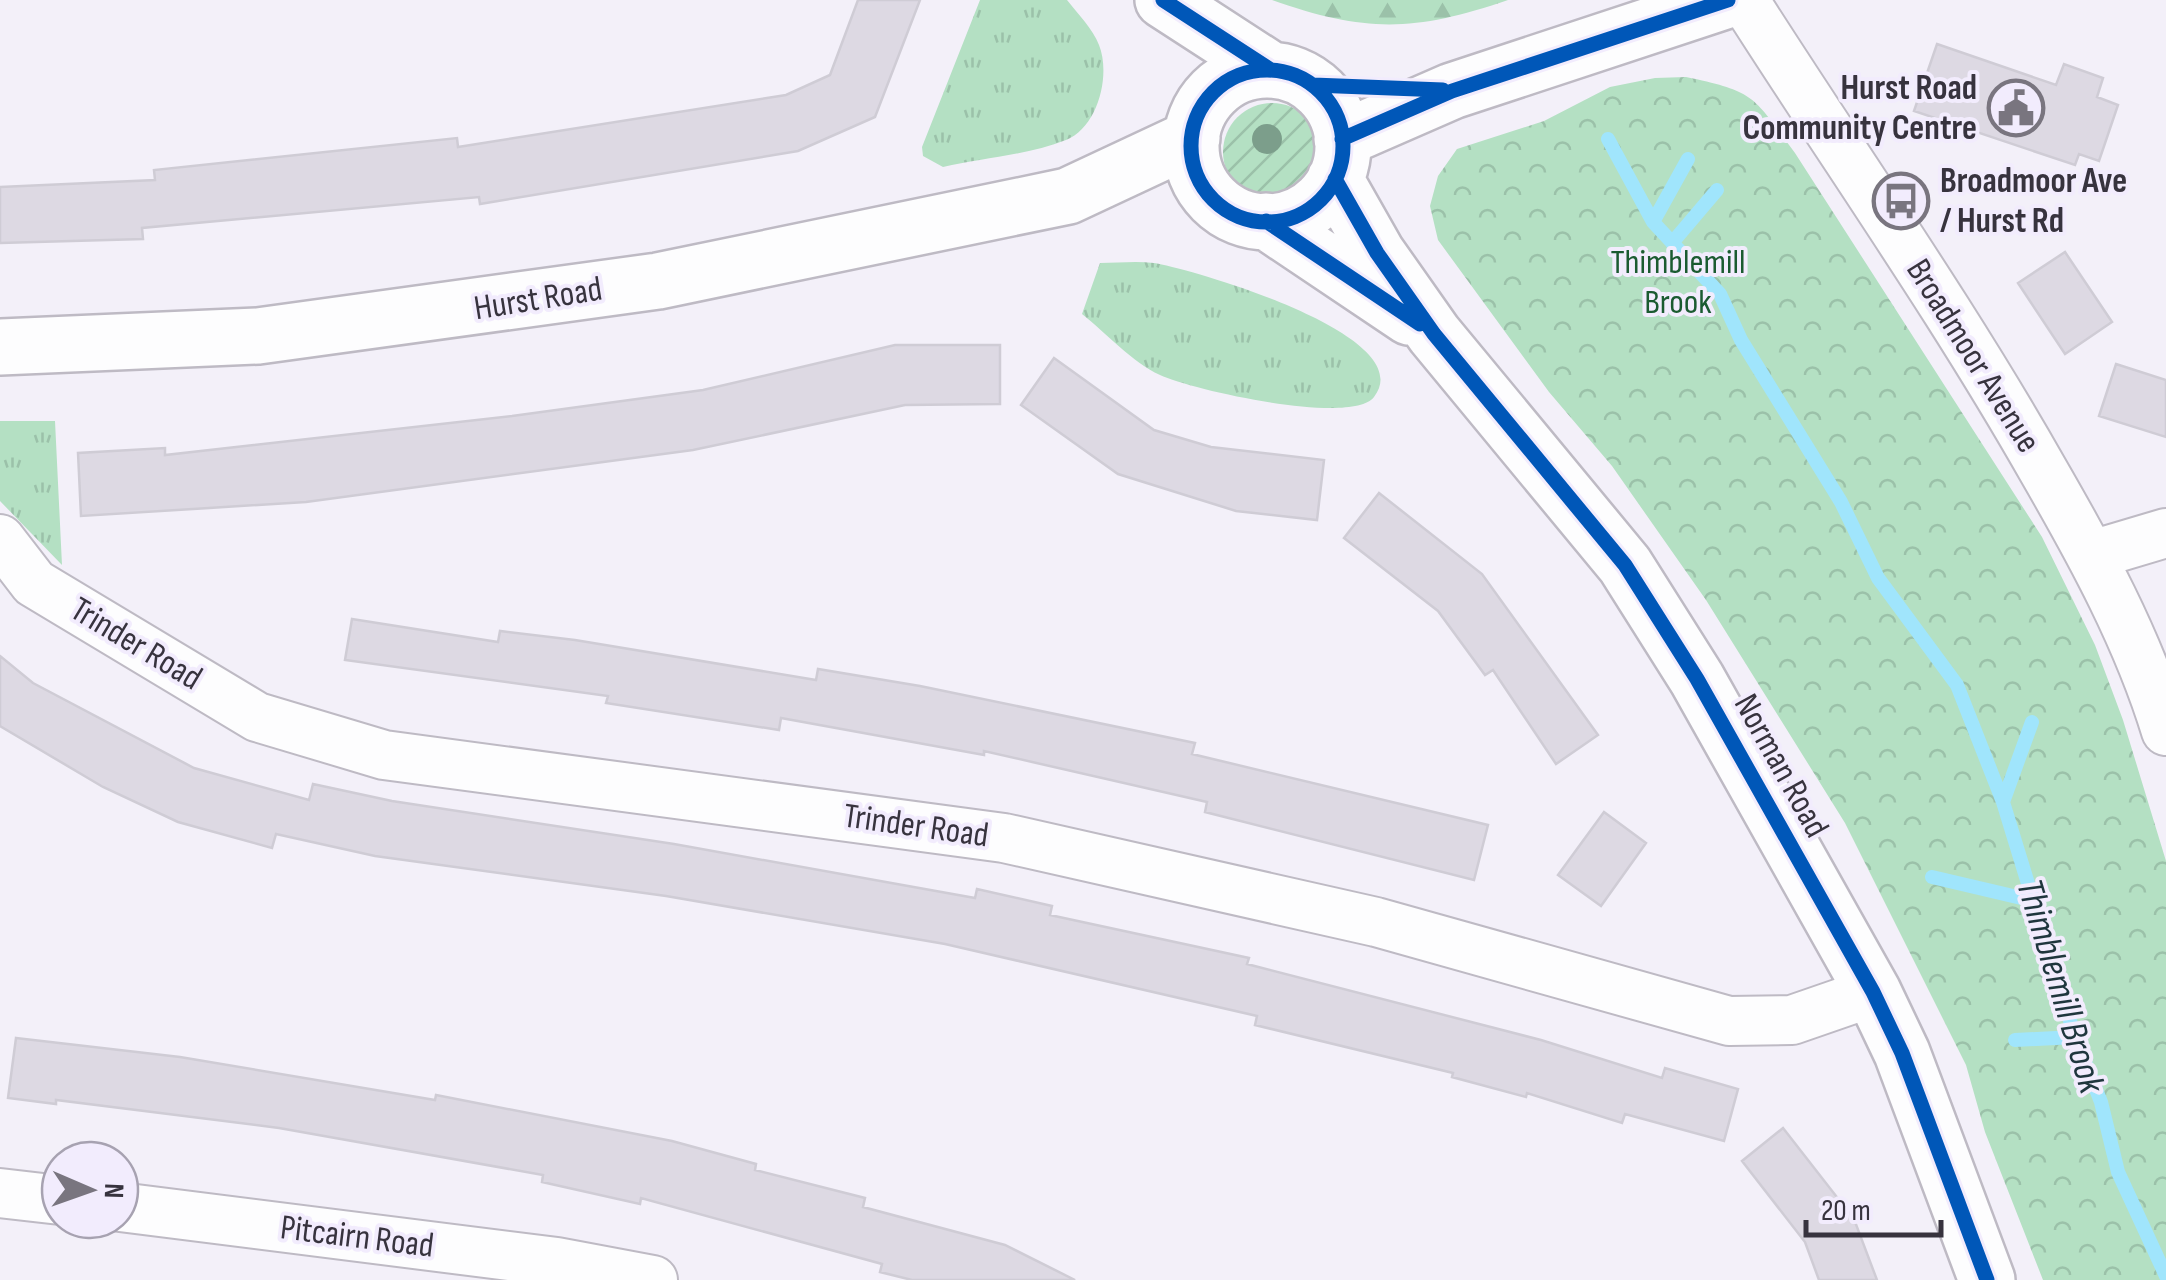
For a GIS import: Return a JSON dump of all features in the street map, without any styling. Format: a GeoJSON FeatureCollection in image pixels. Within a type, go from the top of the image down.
{"type":"FeatureCollection","features":[{"type":"Feature","properties":{"kind":"street"},"geometry":{"type":"LineString","coordinates":[[1144,0],[1200,118],[1196,171],[1214,200],[1240,217],[1266,222],[1307,211],[1339,159],[1452,90],[1662,10],[1728,0]]}},
{"type":"Feature","properties":{"kind":"street"},"geometry":{"type":"LineString","coordinates":[[1163,0],[1292,78],[1336,115],[1339,159]]}},
{"type":"Feature","properties":{"kind":"street","name":"Broadmoor Avenue"},"geometry":{"type":"LineString","coordinates":[[1744,0],[1842,154],[1966,335],[2092,555],[2153,690],[2166,731]]}},
{"type":"Feature","properties":{"kind":"street"},"geometry":{"type":"LineString","coordinates":[[1200,118],[1236,77],[1452,90]]}},
{"type":"Feature","properties":{"kind":"street","name":"Hurst Road"},"geometry":{"type":"LineString","coordinates":[[1068,196],[1200,118]]}},
{"type":"Feature","properties":{"kind":"street","name":"Norman Road"},"geometry":{"type":"LineString","coordinates":[[1339,159],[1377,253],[1434,334],[1625,565],[1697,680],[1873,992],[1902,1053],[1987,1280]]}},
{"type":"Feature","properties":{"kind":"street","name":"Hurst Road"},"geometry":{"type":"LineString","coordinates":[[0,347],[258,336],[442,314],[658,281],[1068,196],[1214,200]]}},
{"type":"Feature","properties":{"kind":"street","name":"Norman Road"},"geometry":{"type":"LineString","coordinates":[[1266,222],[1434,334]]}},
{"type":"Feature","properties":{"kind":"street"},"geometry":{"type":"LineString","coordinates":[[2092,555],[2166,533]]}},
{"type":"Feature","properties":{"kind":"street","name":"Trinder Road"},"geometry":{"type":"LineString","coordinates":[[0,538],[34,583],[256,717],[384,755],[1004,838],[1376,922],[1729,1021],[1792,1020],[1873,992]]}},
{"type":"Feature","properties":{"kind":"street"},"geometry":{"type":"LineString","coordinates":[[0,1192],[40,1197]]}},
{"type":"Feature","properties":{"kind":"street","name":"Pitcairn Road"},"geometry":{"type":"LineString","coordinates":[[140,1211],[558,1271],[653,1280]]}},
{"type":"Feature","properties":{"kind":"green space"},"geometry":{"type":"Polygon","coordinates":[[[980,0],[1067,0],[1099,45],[1103,71],[1099,99],[1086,124],[1066,140],[1021,153],[943,167],[923,156],[922,147],[980,0]]]}},
{"type":"Feature","properties":{"kind":"green space"},"geometry":{"type":"Polygon","coordinates":[[[1272,0],[1508,0],[1445,18],[1390,24],[1335,18],[1272,0]]]}},
{"type":"Feature","properties":{"kind":"green space","name":"Thimblemill Brook"},"geometry":{"type":"Polygon","coordinates":[[[1686,77],[1728,87],[1752,100],[1795,153],[2042,537],[2095,645],[2123,720],[2166,861],[2166,1280],[2043,1280],[1985,1132],[1966,1065],[1845,823],[1706,600],[1612,466],[1549,392],[1438,240],[1430,206],[1438,176],[1457,149],[1544,121],[1610,87],[1655,78],[1686,77]]]}},
{"type":"Feature","properties":{"kind":"green space"},"geometry":{"type":"Polygon","coordinates":[[[1262,103],[1282,103],[1307,117],[1318,133],[1318,171],[1307,187],[1282,201],[1262,201],[1245,193],[1231,179],[1223,162],[1223,142],[1231,125],[1245,111],[1262,103]]]}},
{"type":"Feature","properties":{"kind":"green space"},"geometry":{"type":"Polygon","coordinates":[[[1147,262],[1176,268],[1296,309],[1335,329],[1365,351],[1380,374],[1374,397],[1360,405],[1305,407],[1204,389],[1160,375],[1129,355],[1082,314],[1100,263],[1147,262]]]}},
{"type":"Feature","properties":{"kind":"green space"},"geometry":{"type":"Polygon","coordinates":[[[0,421],[55,421],[62,565],[0,501],[0,421]]]}},
{"type":"Feature","properties":{"kind":"building"},"geometry":{"type":"Polygon","coordinates":[[[858,0],[920,0],[875,117],[798,151],[480,204],[479,197],[142,228],[143,239],[0,243],[0,187],[155,180],[154,170],[457,138],[458,147],[786,95],[830,75],[858,0]]]}},
{"type":"Feature","properties":{"kind":"building","name":"Hurst Road Community Centre"},"geometry":{"type":"Polygon","coordinates":[[[1937,44],[2056,85],[2064,64],[2103,78],[2097,97],[2118,105],[2099,161],[2079,154],[2075,165],[1914,111],[1937,44]]]}},
{"type":"Feature","properties":{"kind":"building"},"geometry":{"type":"Polygon","coordinates":[[[2065,252],[2112,322],[2065,354],[2018,283],[2065,252]]]}},
{"type":"Feature","properties":{"kind":"building"},"geometry":{"type":"Polygon","coordinates":[[[895,345],[1000,345],[1000,404],[905,405],[693,450],[306,502],[81,516],[78,453],[165,448],[165,455],[512,416],[703,390],[895,345]]]}},
{"type":"Feature","properties":{"kind":"building"},"geometry":{"type":"Polygon","coordinates":[[[1054,358],[1154,430],[1211,447],[1324,460],[1317,520],[1236,511],[1118,474],[1021,405],[1054,358]]]}},
{"type":"Feature","properties":{"kind":"building"},"geometry":{"type":"Polygon","coordinates":[[[2116,364],[2166,380],[2166,437],[2099,416],[2116,364]]]}},
{"type":"Feature","properties":{"kind":"building"},"geometry":{"type":"Polygon","coordinates":[[[1379,493],[1482,574],[1598,735],[1556,764],[1493,670],[1485,675],[1438,611],[1344,538],[1379,493]]]}},
{"type":"Feature","properties":{"kind":"building"},"geometry":{"type":"Polygon","coordinates":[[[352,619],[498,642],[500,631],[575,640],[816,680],[818,669],[920,686],[1195,743],[1192,754],[1488,825],[1474,880],[1205,812],[1207,802],[984,751],[984,755],[781,718],[779,730],[606,703],[608,696],[345,660],[352,619]]]}},
{"type":"Feature","properties":{"kind":"building"},"geometry":{"type":"Polygon","coordinates":[[[0,656],[33,683],[194,768],[309,800],[313,784],[392,801],[674,844],[975,898],[977,889],[1052,906],[1050,915],[1249,958],[1247,964],[1541,1040],[1662,1078],[1665,1068],[1738,1089],[1724,1141],[1625,1114],[1622,1123],[1527,1093],[1526,1097],[1452,1077],[1453,1073],[1255,1025],[1257,1016],[945,944],[666,896],[375,856],[276,834],[272,848],[178,822],[103,787],[0,726],[0,656]]]}},
{"type":"Feature","properties":{"kind":"building"},"geometry":{"type":"Polygon","coordinates":[[[1604,812],[1646,843],[1601,906],[1558,875],[1604,812]]]}},
{"type":"Feature","properties":{"kind":"building"},"geometry":{"type":"Polygon","coordinates":[[[16,1038],[180,1057],[435,1100],[436,1095],[672,1141],[756,1164],[755,1170],[865,1198],[863,1207],[1005,1245],[1075,1280],[912,1280],[880,1272],[882,1264],[641,1198],[640,1204],[542,1182],[543,1175],[279,1128],[56,1100],[56,1104],[8,1098],[16,1038]]]}},
{"type":"Feature","properties":{"kind":"building"},"geometry":{"type":"Polygon","coordinates":[[[1783,1128],[1854,1219],[1877,1280],[1819,1280],[1805,1242],[1742,1161],[1783,1128]]]}},
{"type":"Feature","properties":{"kind":"waterway","name":"Thimblemill Brook"},"geometry":{"type":"LineString","coordinates":[[1608,139],[1653,222],[1720,294],[1741,340],[1841,502],[1878,578],[1957,685],[2003,802],[2075,1037],[2101,1102],[2118,1172],[2166,1276]]}},
{"type":"Feature","properties":{"kind":"waterway"},"geometry":{"type":"LineString","coordinates":[[1653,222],[1688,159]]}},
{"type":"Feature","properties":{"kind":"waterway"},"geometry":{"type":"LineString","coordinates":[[1672,243],[1717,190]]}},
{"type":"Feature","properties":{"kind":"waterway"},"geometry":{"type":"LineString","coordinates":[[2003,802],[2032,722]]}},
{"type":"Feature","properties":{"kind":"waterway"},"geometry":{"type":"LineString","coordinates":[[1932,877],[2034,901]]}},
{"type":"Feature","properties":{"kind":"waterway"},"geometry":{"type":"LineString","coordinates":[[2015,1040],[2075,1037]]}},
{"type":"Feature","properties":{"kind":"cycle path"},"geometry":{"type":"LineString","coordinates":[[1163,0],[1271,70]]}},
{"type":"Feature","properties":{"kind":"cycle path"},"geometry":{"type":"LineString","coordinates":[[1342,139],[1452,91],[1728,0]]}},
{"type":"Feature","properties":{"kind":"cycle path"},"geometry":{"type":"LineString","coordinates":[[1267,70],[1296,76],[1321,92],[1337,117],[1343,146],[1337,175],[1321,200],[1296,216],[1267,222],[1238,216],[1213,200],[1197,175],[1191,146],[1197,117],[1213,92],[1238,76],[1267,70]]}},
{"type":"Feature","properties":{"kind":"cycle path"},"geometry":{"type":"LineString","coordinates":[[1313,85],[1443,90]]}},
{"type":"Feature","properties":{"kind":"cycle path"},"geometry":{"type":"LineString","coordinates":[[1335,179],[1377,253],[1434,334],[1625,565],[1697,679],[1873,992],[1902,1053],[1987,1280]]}},
{"type":"Feature","properties":{"kind":"cycle path"},"geometry":{"type":"LineString","coordinates":[[1266,221],[1420,324]]}},
{"type":"Feature","properties":{"kind":"place","name":"Hurst Road Community Centre"},"geometry":{"type":"Point","coordinates":[2016,108]}},
{"type":"Feature","properties":{"kind":"place","name":"Broadmoor Ave / Hurst Rd"},"geometry":{"type":"Point","coordinates":[1901,201]}}]}
